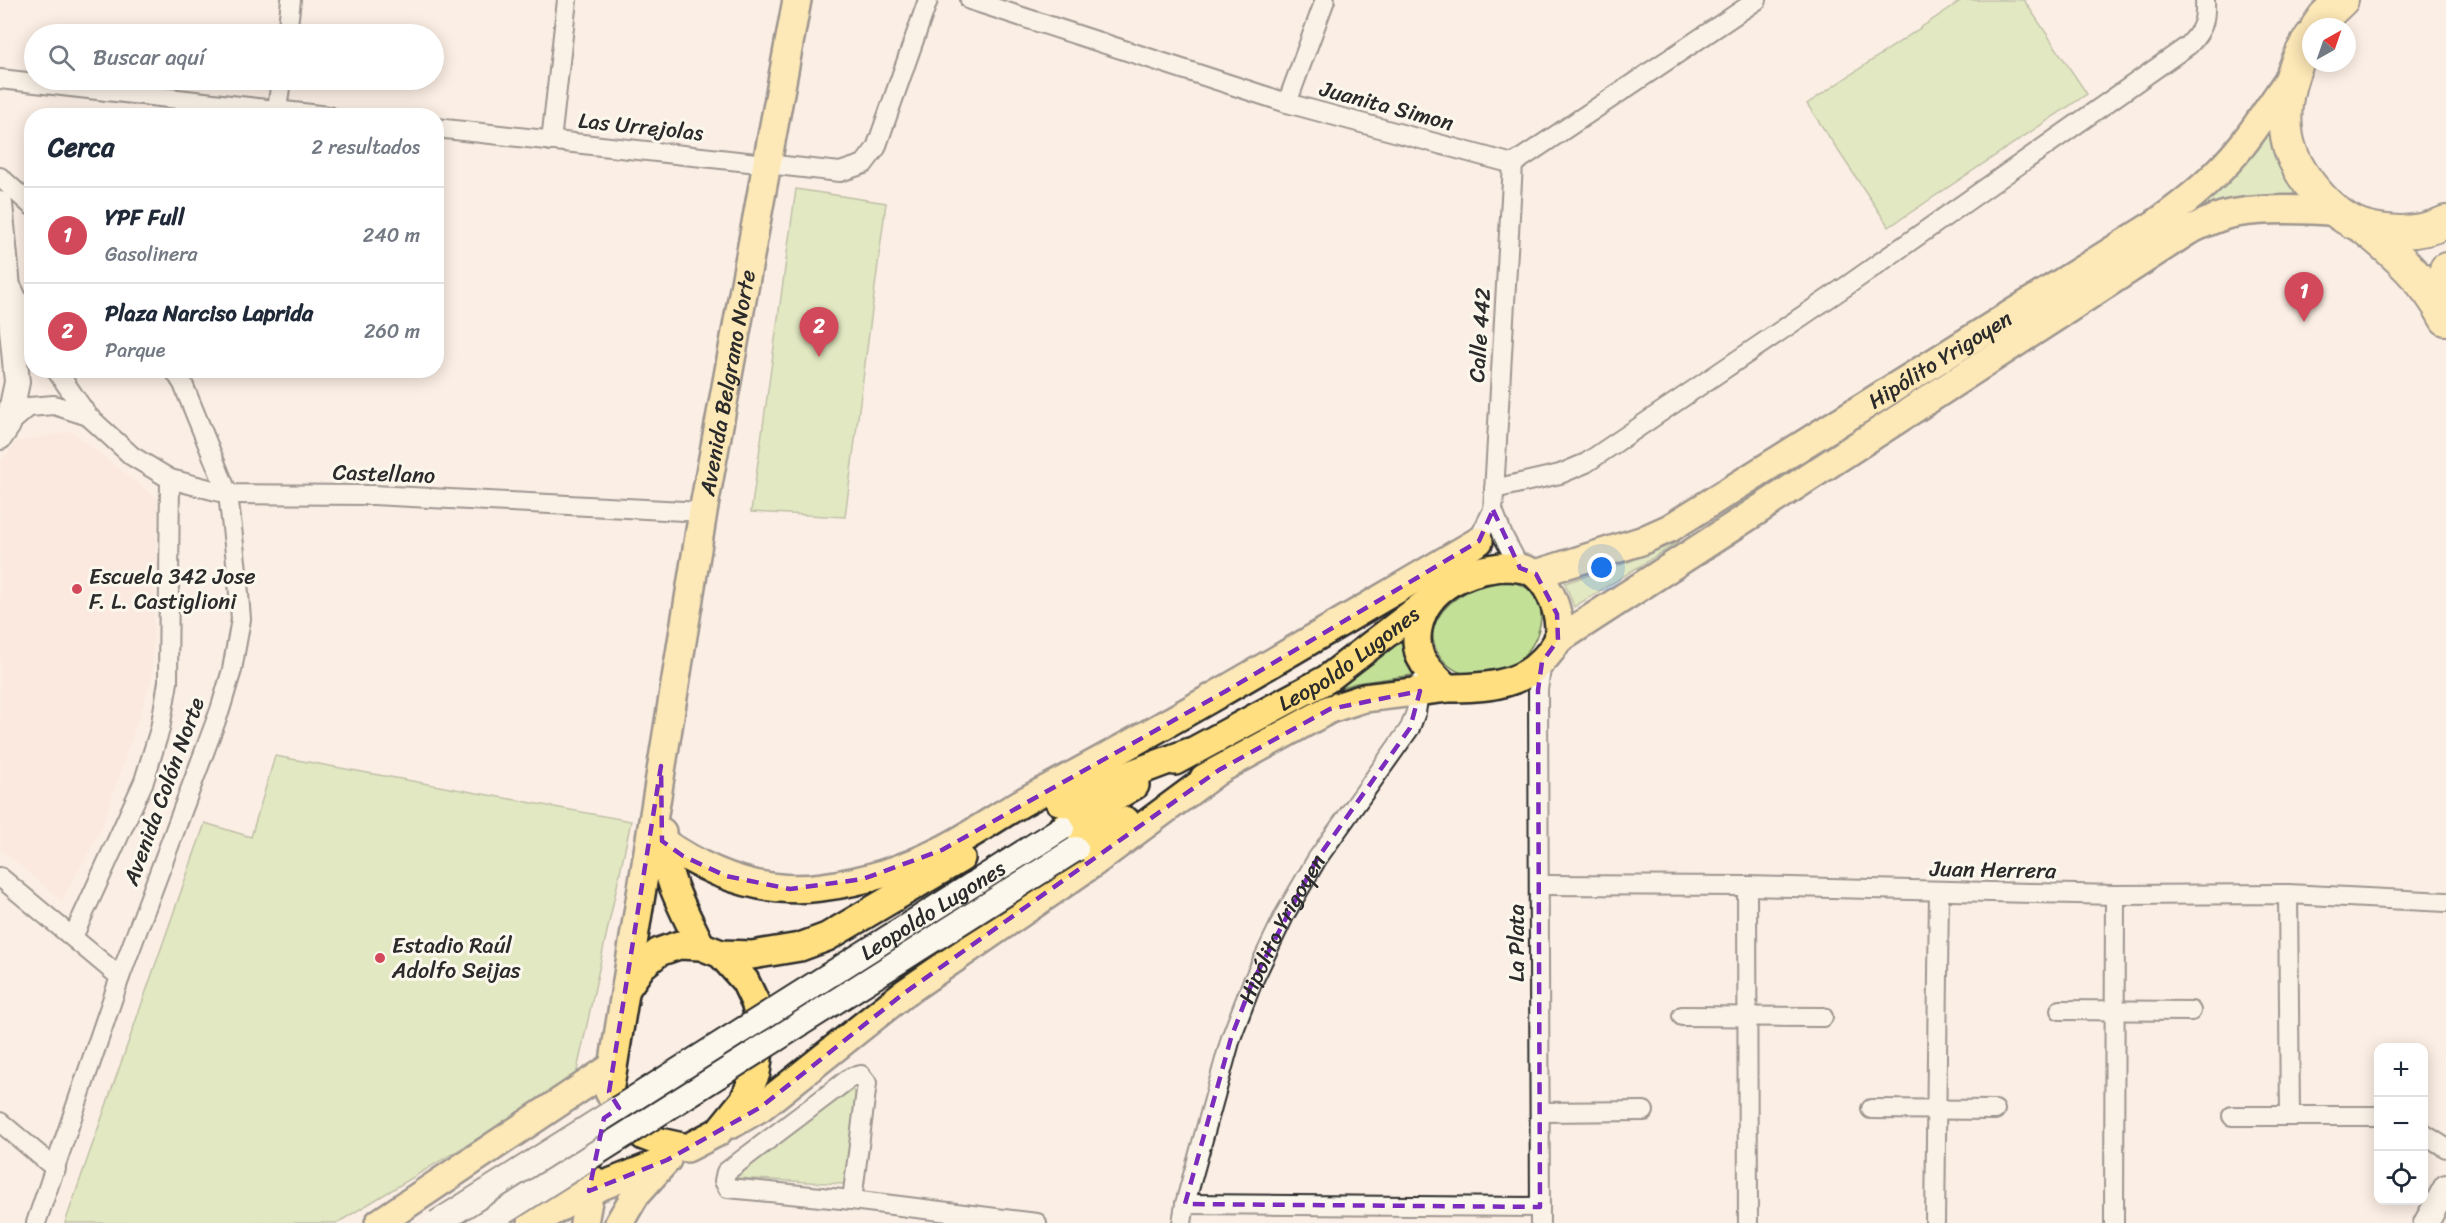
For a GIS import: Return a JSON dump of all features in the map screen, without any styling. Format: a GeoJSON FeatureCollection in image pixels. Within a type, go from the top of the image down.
{"type":"FeatureCollection","features":[{"type":"Feature","properties":{"kind":"highway"},"geometry":{"type":"LineString","coordinates":[[2324,16],[2293,73],[2286,109],[2287,137],[2294,158],[2307,182],[2407,266],[2443,313]]}},
{"type":"Feature","properties":{"kind":"highway"},"geometry":{"type":"LineString","coordinates":[[2351,219],[2392,232],[2412,232],[2446,222]]}},
{"type":"Feature","properties":{"kind":"highway"},"geometry":{"type":"LineString","coordinates":[[2443,313],[2446,269]]}},
{"type":"Feature","properties":{"kind":"main road","name":"Avenida Belgrano Norte"},"geometry":{"type":"LineString","coordinates":[[627,988],[703,512],[797,0]]}},
{"type":"Feature","properties":{"kind":"main road","name":"Hipólito Yrigoyen"},"geometry":{"type":"LineString","coordinates":[[1528,571],[1641,541],[1670,528],[2155,224],[2186,202],[2228,162],[2293,73]]}},
{"type":"Feature","properties":{"kind":"main road"},"geometry":{"type":"LineString","coordinates":[[0,204],[5,278],[17,382],[4,431]]}},
{"type":"Feature","properties":{"kind":"main road","name":"Hipólito Yrigoyen"},"geometry":{"type":"LineString","coordinates":[[1558,639],[2188,231],[2209,221],[2235,213],[2306,210],[2351,219]]}},
{"type":"Feature","properties":{"kind":"main road"},"geometry":{"type":"LineString","coordinates":[[662,841],[703,867],[726,876],[752,884],[790,889],[821,887],[863,879],[918,861],[942,850],[1034,796],[1226,691],[1479,541]]}},
{"type":"Feature","properties":{"kind":"main road"},"geometry":{"type":"LineString","coordinates":[[1480,569],[1528,571],[1550,595],[1557,614],[1558,639],[1542,662],[1511,680],[1486,688],[1447,688],[1431,673],[1421,657],[1416,633],[1420,619],[1439,592],[1480,569]]}},
{"type":"Feature","properties":{"kind":"main road","name":"Leopoldo Lugones"},"geometry":{"type":"LineString","coordinates":[[486,1223],[1069,839],[1190,752],[1327,679],[1439,592]]}},
{"type":"Feature","properties":{"kind":"main road","name":"Leopoldo Lugones"},"geometry":{"type":"LineString","coordinates":[[437,1223],[1069,839],[1219,770],[1330,709],[1364,698],[1447,688]]}},
{"type":"Feature","properties":{"kind":"main road"},"geometry":{"type":"LineString","coordinates":[[584,1223],[627,988],[642,966],[659,952],[679,945],[752,954],[800,947],[826,937],[1047,806],[1190,752]]}},
{"type":"Feature","properties":{"kind":"main road","name":"Avenida Belgrano Norte"},"geometry":{"type":"LineString","coordinates":[[661,766],[662,841],[671,882],[711,950]]}},
{"type":"Feature","properties":{"kind":"main road"},"geometry":{"type":"LineString","coordinates":[[532,1223],[590,1191],[677,1154],[761,1107],[894,1000],[1092,864],[1219,770]]}},
{"type":"Feature","properties":{"kind":"main road"},"geometry":{"type":"LineString","coordinates":[[883,904],[942,850]]}},
{"type":"Feature","properties":{"kind":"main road"},"geometry":{"type":"LineString","coordinates":[[711,950],[745,981],[755,1002],[762,1029],[756,1073],[744,1100],[718,1132]]}},
{"type":"Feature","properties":{"kind":"main road"},"geometry":{"type":"LineString","coordinates":[[611,1080],[621,1113],[638,1132],[660,1142],[677,1154]]}},
{"type":"Feature","properties":{"kind":"main road"},"geometry":{"type":"LineString","coordinates":[[379,1223],[611,1080]]}},
{"type":"Feature","properties":{"kind":"main road"},"geometry":{"type":"LineString","coordinates":[[619,1223],[636,1194],[677,1154]]}},
{"type":"Feature","properties":{"kind":"main road"},"geometry":{"type":"LineString","coordinates":[[2426,1223],[2446,1187]]}},
{"type":"Feature","properties":{"kind":"street"},"geometry":{"type":"LineString","coordinates":[[288,24],[291,0]]}},
{"type":"Feature","properties":{"kind":"street"},"geometry":{"type":"LineString","coordinates":[[551,141],[567,0]]}},
{"type":"Feature","properties":{"kind":"street","name":"Las Urrejolas"},"geometry":{"type":"LineString","coordinates":[[444,129],[840,172],[864,164],[876,148],[928,0]]}},
{"type":"Feature","properties":{"kind":"street","name":"Juanita Simon"},"geometry":{"type":"LineString","coordinates":[[970,0],[1287,103],[1514,164]]}},
{"type":"Feature","properties":{"kind":"street"},"geometry":{"type":"LineString","coordinates":[[1287,103],[1325,0]]}},
{"type":"Feature","properties":{"kind":"street"},"geometry":{"type":"LineString","coordinates":[[1514,164],[1757,0]]}},
{"type":"Feature","properties":{"kind":"street"},"geometry":{"type":"LineString","coordinates":[[1494,489],[1560,474],[1586,464],[1829,298],[2189,45],[2201,32],[2205,19],[2205,0]]}},
{"type":"Feature","properties":{"kind":"street"},"geometry":{"type":"LineString","coordinates":[[0,79],[24,82]]}},
{"type":"Feature","properties":{"kind":"street"},"geometry":{"type":"LineString","coordinates":[[98,90],[259,108]]}},
{"type":"Feature","properties":{"kind":"street"},"geometry":{"type":"LineString","coordinates":[[277,108],[280,90]]}},
{"type":"Feature","properties":{"kind":"street","name":"Calle 442"},"geometry":{"type":"LineString","coordinates":[[1439,592],[1479,541],[1493,510],[1514,164]]}},
{"type":"Feature","properties":{"kind":"street"},"geometry":{"type":"LineString","coordinates":[[0,177],[24,199]]}},
{"type":"Feature","properties":{"kind":"street"},"geometry":{"type":"LineString","coordinates":[[5,278],[24,315]]}},
{"type":"Feature","properties":{"kind":"street","name":"Castellano"},"geometry":{"type":"LineString","coordinates":[[62,378],[88,416],[132,456],[170,479],[228,494],[373,495],[703,512]]}},
{"type":"Feature","properties":{"kind":"street","name":"Avenida Colón Norte"},"geometry":{"type":"LineString","coordinates":[[36,1223],[120,977],[216,721],[232,670],[241,618],[228,494],[179,378]]}},
{"type":"Feature","properties":{"kind":"street","name":"Castellano"},"geometry":{"type":"LineString","coordinates":[[4,431],[29,407],[54,405],[88,416]]}},
{"type":"Feature","properties":{"kind":"street"},"geometry":{"type":"LineString","coordinates":[[73,937],[144,782],[159,729],[168,682],[170,479]]}},
{"type":"Feature","properties":{"kind":"street","name":"Calle 442"},"geometry":{"type":"LineString","coordinates":[[1493,510],[1503,536],[1528,571]]}},
{"type":"Feature","properties":{"kind":"street","name":"Hipólito Yrigoyen"},"geometry":{"type":"LineString","coordinates":[[1182,1223],[1185,1204],[1231,1038],[1252,983],[1285,914],[1317,859],[1410,728],[1420,691],[1421,657]]}},
{"type":"Feature","properties":{"kind":"street","name":"La Plata"},"geometry":{"type":"LineString","coordinates":[[1540,1215],[1538,690],[1542,662]]}},
{"type":"Feature","properties":{"kind":"street"},"geometry":{"type":"LineString","coordinates":[[0,877],[120,977]]}},
{"type":"Feature","properties":{"kind":"street","name":"Juan Herrera"},"geometry":{"type":"LineString","coordinates":[[1540,885],[1747,886],[2115,895],[2288,894],[2446,902]]}},
{"type":"Feature","properties":{"kind":"street"},"geometry":{"type":"LineString","coordinates":[[1747,886],[1748,1223]]}},
{"type":"Feature","properties":{"kind":"street"},"geometry":{"type":"LineString","coordinates":[[1935,1223],[1939,892]]}},
{"type":"Feature","properties":{"kind":"street"},"geometry":{"type":"LineString","coordinates":[[2288,894],[2290,1116]]}},
{"type":"Feature","properties":{"kind":"street"},"geometry":{"type":"LineString","coordinates":[[2114,1223],[2115,895]]}},
{"type":"Feature","properties":{"kind":"street"},"geometry":{"type":"LineString","coordinates":[[2060,1010],[2191,1011]]}},
{"type":"Feature","properties":{"kind":"street"},"geometry":{"type":"LineString","coordinates":[[1682,1016],[1823,1017]]}},
{"type":"Feature","properties":{"kind":"street"},"geometry":{"type":"LineString","coordinates":[[852,1200],[867,1083],[861,1075],[851,1077],[735,1165],[726,1172],[724,1181],[728,1188],[852,1200],[946,1217],[1037,1223]]}},
{"type":"Feature","properties":{"kind":"street"},"geometry":{"type":"LineString","coordinates":[[1870,1109],[1995,1110]]}},
{"type":"Feature","properties":{"kind":"street"},"geometry":{"type":"LineString","coordinates":[[1541,1112],[1644,1111]]}},
{"type":"Feature","properties":{"kind":"street"},"geometry":{"type":"LineString","coordinates":[[2232,1116],[2374,1116]]}},
{"type":"Feature","properties":{"kind":"street"},"geometry":{"type":"LineString","coordinates":[[0,1122],[56,1169]]}},
{"type":"Feature","properties":{"kind":"street"},"geometry":{"type":"LineString","coordinates":[[2428,1137],[2446,1148]]}},
{"type":"Feature","properties":{"kind":"street"},"geometry":{"type":"LineString","coordinates":[[1185,1204],[1540,1215]]}},
{"type":"Feature","properties":{"kind":"highlighted area"},"geometry":{"type":"Polygon","coordinates":[[[1493,510],[1520,568],[1536,574],[1557,614],[1558,640],[1542,662],[1538,690],[1540,1207],[1185,1204],[1231,1038],[1252,983],[1317,859],[1410,728],[1420,691],[1330,709],[1219,770],[903,994],[761,1107],[667,1160],[589,1191],[604,1118],[619,1108],[609,1092],[661,766],[662,841],[683,856],[726,876],[790,889],[863,879],[942,850],[1226,691],[1479,541],[1493,510]]]}},
{"type":"Feature","properties":{"kind":"shaded area","name":"Escuela 342 Jose F. L. Castiglioni"},"geometry":{"type":"Polygon","coordinates":[[[71,431],[158,499],[152,678],[102,828],[62,901],[0,849],[0,463],[16,442],[71,431]]]}},
{"type":"Feature","properties":{"kind":"green space"},"geometry":{"type":"Polygon","coordinates":[[[1962,0],[2024,0],[2087,94],[1889,227],[1807,104],[1962,0]]]}},
{"type":"Feature","properties":{"kind":"green space"},"geometry":{"type":"Polygon","coordinates":[[[2272,131],[2301,193],[2200,207],[2272,131]]]}},
{"type":"Feature","properties":{"kind":"green space"},"geometry":{"type":"Polygon","coordinates":[[[796,189],[886,203],[845,517],[751,512],[796,189]]]}},
{"type":"Feature","properties":{"kind":"green space"},"geometry":{"type":"Polygon","coordinates":[[[1680,541],[1574,607],[1565,583],[1623,564],[1680,541]]]}},
{"type":"Feature","properties":{"kind":"green space"},"geometry":{"type":"Polygon","coordinates":[[[1494,582],[1512,582],[1527,588],[1537,598],[1541,610],[1536,638],[1518,662],[1506,670],[1478,675],[1461,673],[1447,664],[1438,653],[1433,640],[1434,627],[1443,610],[1458,597],[1494,582]]]}},
{"type":"Feature","properties":{"kind":"green space"},"geometry":{"type":"Polygon","coordinates":[[[1401,637],[1405,661],[1413,675],[1356,683],[1322,695],[1401,637]]]}},
{"type":"Feature","properties":{"kind":"green space","name":"Estadio Raúl Adolfo Seijas"},"geometry":{"type":"Polygon","coordinates":[[[275,756],[631,821],[575,1080],[337,1223],[65,1223],[205,823],[251,837],[275,756]]]}},
{"type":"Feature","properties":{"kind":"green space"},"geometry":{"type":"Polygon","coordinates":[[[852,1090],[857,1094],[844,1184],[736,1178],[738,1170],[852,1090]]]}},
{"type":"Feature","properties":{"kind":"place","name":"YPF Full"},"geometry":{"type":"Point","coordinates":[2304,322]}},
{"type":"Feature","properties":{"kind":"place","name":"Plaza Narciso Laprida"},"geometry":{"type":"Point","coordinates":[819,357]}},
{"type":"Feature","properties":{"kind":"place","name":"Escuela 342 Jose F. L. Castiglioni"},"geometry":{"type":"Point","coordinates":[77,589]}},
{"type":"Feature","properties":{"kind":"place","name":"Estadio Raúl Adolfo Seijas"},"geometry":{"type":"Point","coordinates":[380,958]}}]}
